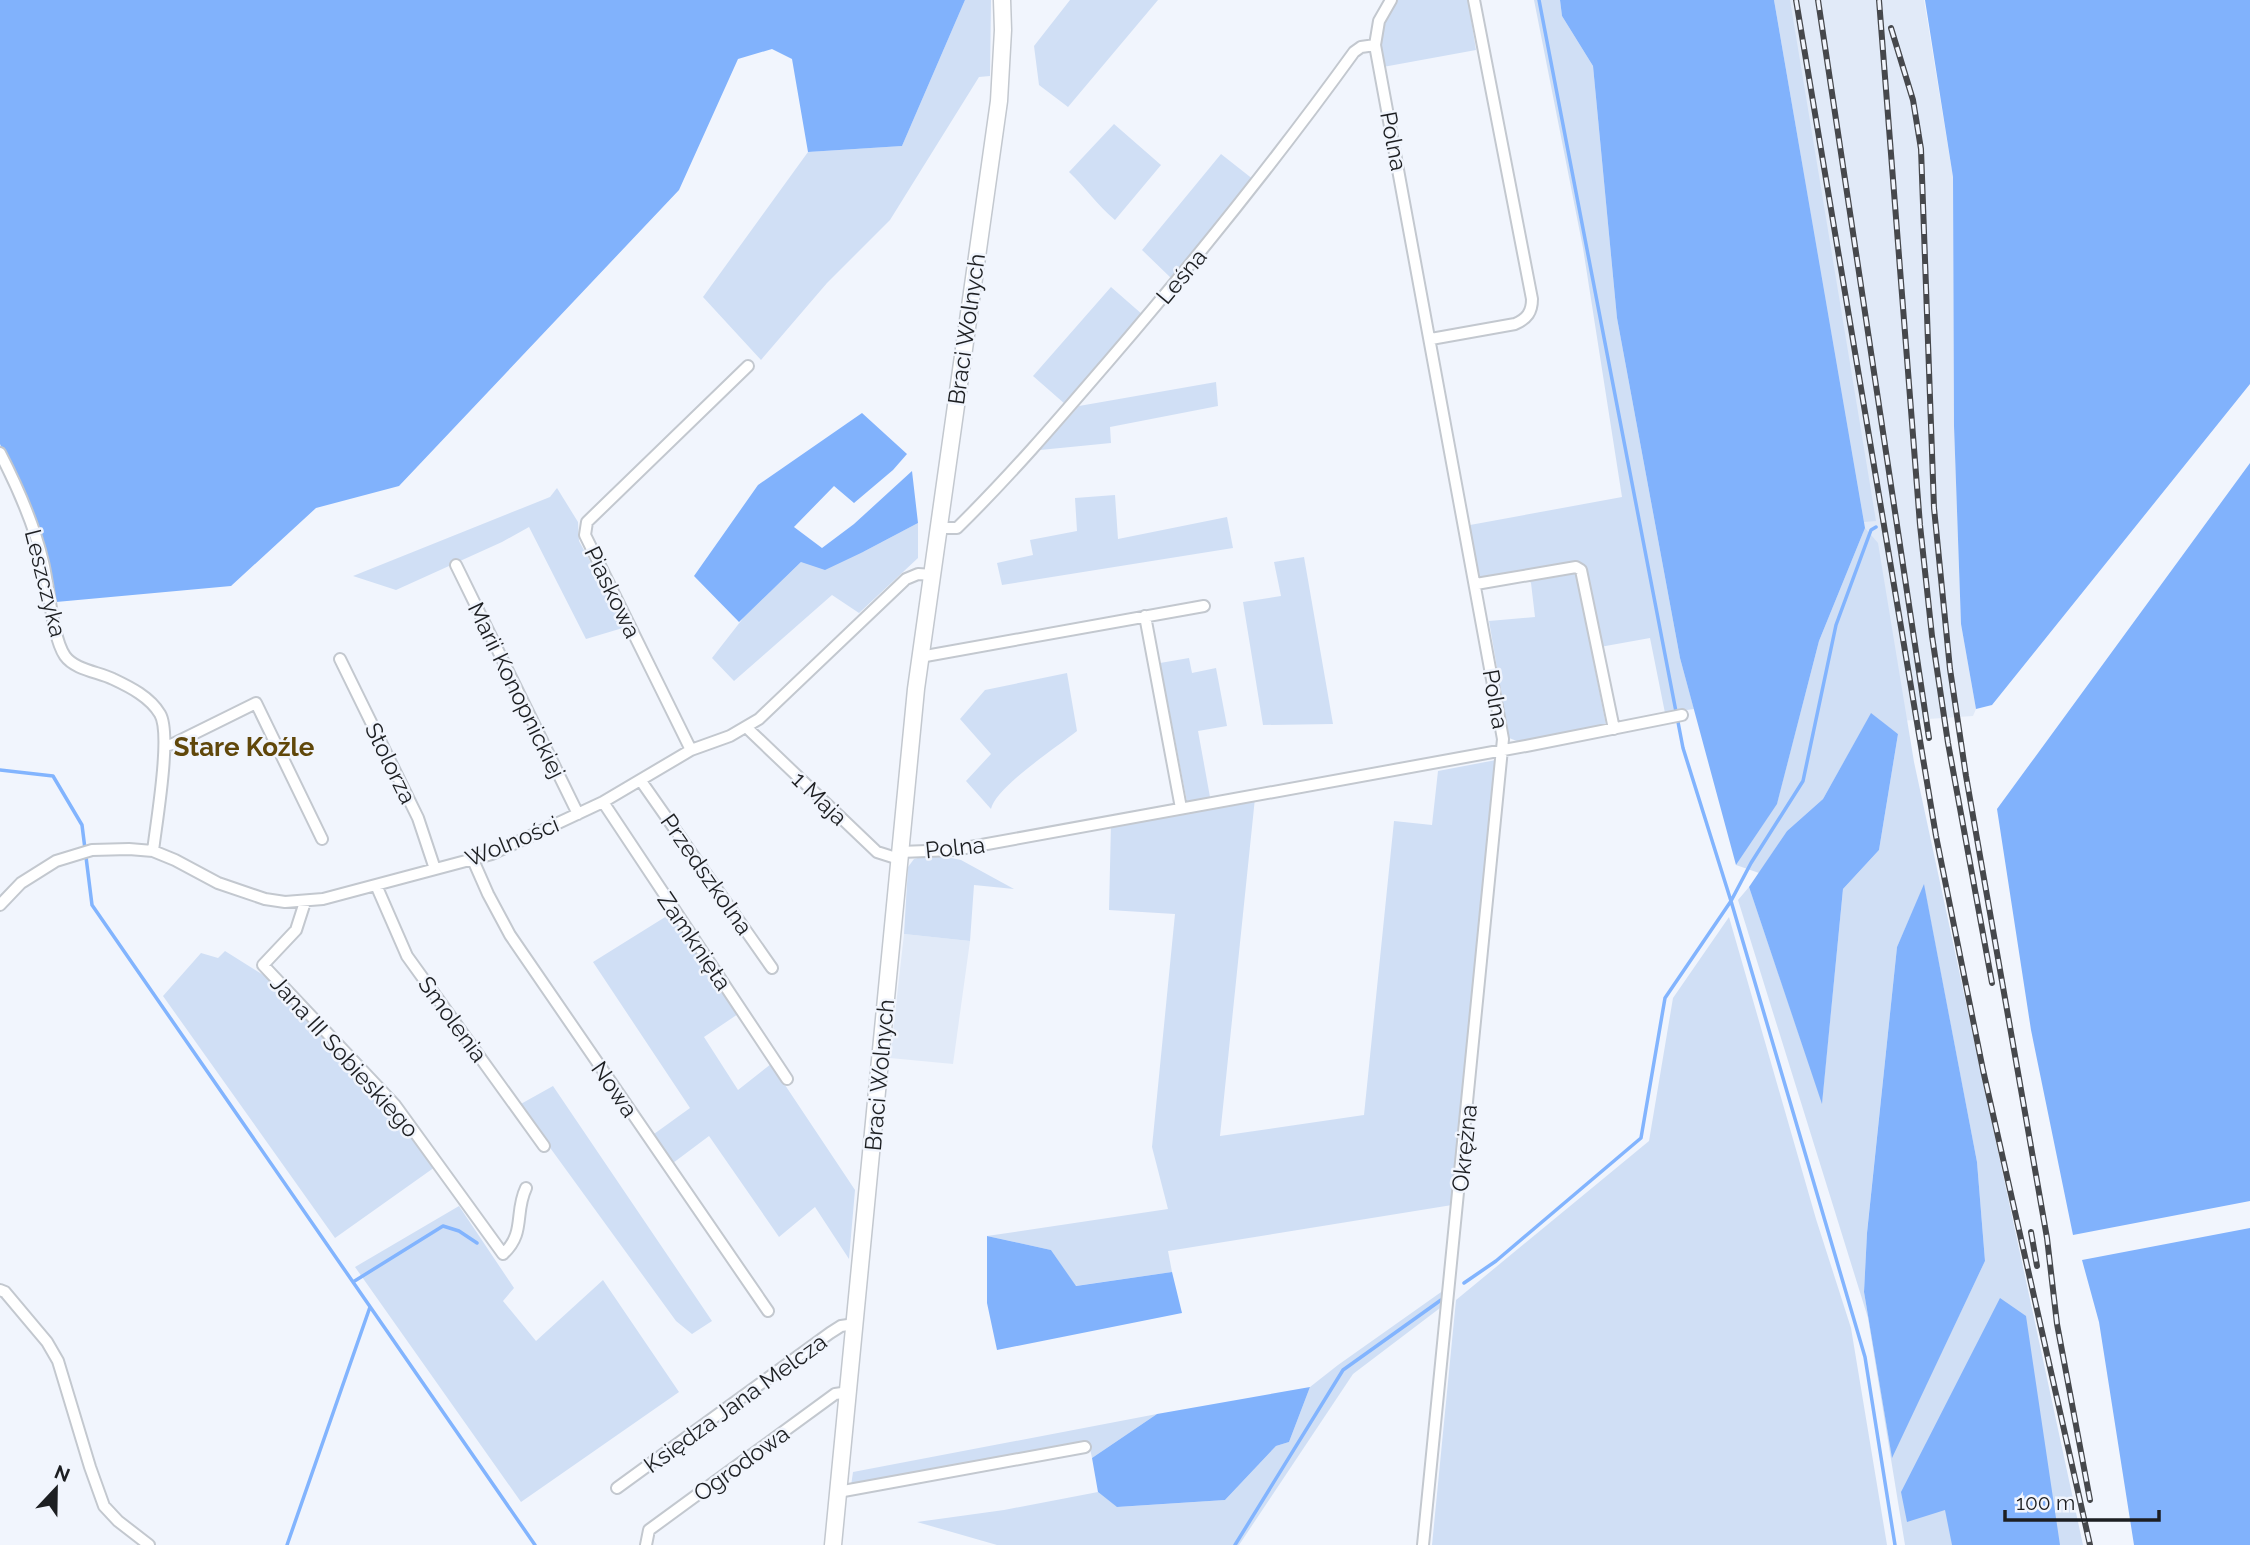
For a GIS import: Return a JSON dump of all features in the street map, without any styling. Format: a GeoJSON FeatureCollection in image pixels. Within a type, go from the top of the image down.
{"type":"FeatureCollection","features":[{"type":"Feature","properties":{"kind":"main road","name":"Braci Wolnych"},"geometry":{"type":"LineString","coordinates":[[833,1545],[920,657],[998,110],[1002,67],[1002,0]]}},
{"type":"Feature","properties":{"kind":"street"},"geometry":{"type":"LineString","coordinates":[[1375,45],[1379,21],[1391,0]]}},
{"type":"Feature","properties":{"kind":"street"},"geometry":{"type":"LineString","coordinates":[[1431,339],[1515,324],[1523,320],[1532,307],[1474,0]]}},
{"type":"Feature","properties":{"kind":"street","name":"Leśna"},"geometry":{"type":"LineString","coordinates":[[939,528],[957,528],[1037,445],[1233,213],[1292,138],[1354,52],[1361,47],[1375,45]]}},
{"type":"Feature","properties":{"kind":"street","name":"Polna"},"geometry":{"type":"LineString","coordinates":[[900,856],[954,850],[1503,751],[1502,729],[1476,584],[1375,45]]}},
{"type":"Feature","properties":{"kind":"street","name":"Piaskowa"},"geometry":{"type":"LineString","coordinates":[[691,750],[584,535],[584,529],[587,522],[748,366]]}},
{"type":"Feature","properties":{"kind":"street","name":"Leszczyka"},"geometry":{"type":"LineString","coordinates":[[0,453],[21,495],[34,531],[65,656],[79,666],[115,680],[150,701],[164,721],[153,852]]}},
{"type":"Feature","properties":{"kind":"street","name":"Marii Konopnickiej"},"geometry":{"type":"LineString","coordinates":[[456,565],[578,814]]}},
{"type":"Feature","properties":{"kind":"street"},"geometry":{"type":"LineString","coordinates":[[1476,584],[1576,567],[1581,570],[1614,729]]}},
{"type":"Feature","properties":{"kind":"street","name":"Wolności"},"geometry":{"type":"LineString","coordinates":[[0,905],[21,883],[38,871],[56,861],[92,850],[129,849],[153,852],[238,891],[285,902],[305,902],[473,860],[511,846],[603,802],[691,750],[730,736],[759,719],[906,579],[918,574],[933,575]]}},
{"type":"Feature","properties":{"kind":"street"},"geometry":{"type":"LineString","coordinates":[[920,657],[1203,606]]}},
{"type":"Feature","properties":{"kind":"street"},"geometry":{"type":"LineString","coordinates":[[1145,616],[1181,808]]}},
{"type":"Feature","properties":{"kind":"street","name":"Stolorza"},"geometry":{"type":"LineString","coordinates":[[340,659],[418,817],[435,869]]}},
{"type":"Feature","properties":{"kind":"street"},"geometry":{"type":"LineString","coordinates":[[164,746],[256,703],[322,839]]}},
{"type":"Feature","properties":{"kind":"street"},"geometry":{"type":"LineString","coordinates":[[1503,751],[1678,716]]}},
{"type":"Feature","properties":{"kind":"street","name":"1 Maja"},"geometry":{"type":"LineString","coordinates":[[746,727],[877,852],[900,856]]}},
{"type":"Feature","properties":{"kind":"street","name":"Okrężna"},"geometry":{"type":"LineString","coordinates":[[1423,1545],[1503,751]]}},
{"type":"Feature","properties":{"kind":"street","name":"Przedszkolna"},"geometry":{"type":"LineString","coordinates":[[641,781],[772,968]]}},
{"type":"Feature","properties":{"kind":"street","name":"Zamknięta"},"geometry":{"type":"LineString","coordinates":[[603,802],[788,1079]]}},
{"type":"Feature","properties":{"kind":"street","name":"Nowa"},"geometry":{"type":"LineString","coordinates":[[473,860],[510,935],[768,1311]]}},
{"type":"Feature","properties":{"kind":"street","name":"Smolenia"},"geometry":{"type":"LineString","coordinates":[[376,885],[407,956],[544,1146]]}},
{"type":"Feature","properties":{"kind":"street","name":"Jana III Sobieskiego"},"geometry":{"type":"LineString","coordinates":[[305,902],[296,930],[263,965],[395,1105],[503,1254],[512,1246],[519,1229],[522,1196],[526,1188]]}},
{"type":"Feature","properties":{"kind":"street"},"geometry":{"type":"LineString","coordinates":[[0,1290],[33,1324],[58,1361],[104,1506],[118,1521],[149,1545]]}},
{"type":"Feature","properties":{"kind":"street","name":"Księdza Jana Melcza"},"geometry":{"type":"LineString","coordinates":[[617,1488],[841,1326],[855,1324]]}},
{"type":"Feature","properties":{"kind":"street","name":"Ogrodowa"},"geometry":{"type":"LineString","coordinates":[[646,1545],[649,1530],[835,1394],[849,1392]]}},
{"type":"Feature","properties":{"kind":"street"},"geometry":{"type":"LineString","coordinates":[[838,1492],[1085,1447]]}},
{"type":"Feature","properties":{"kind":"shaded area"},"geometry":{"type":"Polygon","coordinates":[[[0,0],[965,0],[902,146],[808,152],[792,59],[772,49],[738,59],[679,190],[399,486],[316,508],[231,586],[56,602],[43,548],[0,444],[0,0]]]}},
{"type":"Feature","properties":{"kind":"shaded area"},"geometry":{"type":"Polygon","coordinates":[[[965,0],[991,0],[990,76],[979,77],[890,220],[827,283],[761,360],[703,297],[808,152],[902,146],[965,0]]]}},
{"type":"Feature","properties":{"kind":"shaded area"},"geometry":{"type":"Polygon","coordinates":[[[1070,0],[1158,0],[1068,107],[1039,85],[1034,46],[1070,0]]]}},
{"type":"Feature","properties":{"kind":"shaded area"},"geometry":{"type":"Polygon","coordinates":[[[1397,0],[1468,0],[1476,50],[1383,67],[1376,29],[1397,0]]]}},
{"type":"Feature","properties":{"kind":"shaded area"},"geometry":{"type":"Polygon","coordinates":[[[1534,0],[1560,0],[1562,16],[1593,66],[1617,318],[1680,658],[1694,709],[1665,713],[1650,638],[1600,647],[1584,568],[1478,580],[1470,525],[1622,497],[1583,248],[1534,0]]]}},
{"type":"Feature","properties":{"kind":"shaded area"},"geometry":{"type":"Polygon","coordinates":[[[1560,0],[1774,0],[1865,528],[1819,641],[1777,804],[1736,865],[1680,658],[1617,318],[1593,66],[1562,16],[1560,0]]]}},
{"type":"Feature","properties":{"kind":"shaded area"},"geometry":{"type":"Polygon","coordinates":[[[1774,0],[1790,0],[1876,521],[1864,522],[1774,0]]]}},
{"type":"Feature","properties":{"kind":"shaded area"},"geometry":{"type":"Polygon","coordinates":[[[1775,0],[1924,0],[1953,177],[1954,426],[1961,624],[1976,709],[1973,716],[1898,721],[1872,586],[1775,0]]]}},
{"type":"Feature","properties":{"kind":"shaded area"},"geometry":{"type":"Polygon","coordinates":[[[1925,0],[2250,0],[2250,384],[1992,705],[1976,709],[1961,624],[1954,426],[1953,177],[1925,0]]]}},
{"type":"Feature","properties":{"kind":"shaded area"},"geometry":{"type":"Polygon","coordinates":[[[1114,124],[1161,165],[1115,220],[1069,172],[1114,124]]]}},
{"type":"Feature","properties":{"kind":"shaded area"},"geometry":{"type":"Polygon","coordinates":[[[1221,154],[1254,180],[1171,278],[1142,250],[1221,154]]]}},
{"type":"Feature","properties":{"kind":"shaded area"},"geometry":{"type":"Polygon","coordinates":[[[1111,287],[1143,315],[1065,404],[1033,376],[1111,287]]]}},
{"type":"Feature","properties":{"kind":"shaded area"},"geometry":{"type":"Polygon","coordinates":[[[1216,382],[1218,406],[1110,427],[1111,443],[1040,450],[1079,406],[1216,382]]]}},
{"type":"Feature","properties":{"kind":"shaded area"},"geometry":{"type":"Polygon","coordinates":[[[862,413],[907,454],[893,470],[854,503],[834,486],[794,527],[822,548],[854,524],[912,471],[918,523],[825,570],[801,562],[739,622],[694,576],[758,485],[862,413]]]}},
{"type":"Feature","properties":{"kind":"shaded area"},"geometry":{"type":"Polygon","coordinates":[[[2250,463],[2250,1201],[2073,1235],[2031,1030],[1997,809],[2250,463]]]}},
{"type":"Feature","properties":{"kind":"shaded area"},"geometry":{"type":"Polygon","coordinates":[[[557,488],[578,522],[579,541],[626,627],[586,639],[529,527],[396,590],[353,576],[550,497],[557,488]]]}},
{"type":"Feature","properties":{"kind":"shaded area"},"geometry":{"type":"Polygon","coordinates":[[[1115,495],[1118,539],[1227,517],[1233,548],[1002,585],[997,563],[1033,555],[1030,540],[1077,531],[1075,498],[1115,495]]]}},
{"type":"Feature","properties":{"kind":"shaded area"},"geometry":{"type":"Polygon","coordinates":[[[918,523],[918,558],[859,613],[832,595],[734,681],[712,658],[744,617],[801,562],[863,552],[918,523]]]}},
{"type":"Feature","properties":{"kind":"shaded area"},"geometry":{"type":"Polygon","coordinates":[[[1865,528],[1878,543],[1914,762],[2083,1545],[1905,1545],[1868,1318],[1738,900],[1749,887],[1822,1102],[1843,889],[1879,850],[1898,734],[1871,714],[1823,799],[1787,831],[1759,873],[1736,865],[1777,803],[1819,641],[1865,528]],[[1924,886],[1897,947],[1867,1232],[1864,1292],[1892,1456],[1985,1261],[1977,1162],[1924,886]]]}},
{"type":"Feature","properties":{"kind":"shaded area"},"geometry":{"type":"Polygon","coordinates":[[[1304,557],[1333,724],[1263,725],[1243,602],[1281,596],[1274,562],[1304,557]]]}},
{"type":"Feature","properties":{"kind":"shaded area"},"geometry":{"type":"Polygon","coordinates":[[[1566,572],[1576,573],[1606,725],[1517,741],[1509,738],[1489,621],[1535,617],[1531,583],[1528,579],[1566,572]]]}},
{"type":"Feature","properties":{"kind":"shaded area"},"geometry":{"type":"Polygon","coordinates":[[[1189,658],[1192,673],[1216,668],[1227,726],[1198,731],[1210,797],[1187,802],[1160,663],[1189,658]]]}},
{"type":"Feature","properties":{"kind":"shaded area"},"geometry":{"type":"Polygon","coordinates":[[[1067,673],[1077,731],[1015,779],[995,800],[991,809],[966,781],[991,754],[960,719],[985,690],[1067,673]]]}},
{"type":"Feature","properties":{"kind":"shaded area"},"geometry":{"type":"Polygon","coordinates":[[[1871,713],[1898,734],[1879,850],[1843,889],[1822,1104],[1749,887],[1787,831],[1823,799],[1871,713]]]}},
{"type":"Feature","properties":{"kind":"shaded area"},"geometry":{"type":"Polygon","coordinates":[[[1496,760],[1452,1205],[1168,1251],[1172,1272],[1075,1286],[1051,1250],[987,1236],[1168,1209],[1152,1147],[1175,914],[1109,910],[1111,824],[1255,798],[1220,1136],[1364,1115],[1394,821],[1432,825],[1438,771],[1496,760]]]}},
{"type":"Feature","properties":{"kind":"shaded area"},"geometry":{"type":"Polygon","coordinates":[[[932,854],[961,860],[1014,889],[974,885],[970,941],[904,934],[908,867],[914,859],[932,854]]]}},
{"type":"Feature","properties":{"kind":"shaded area"},"geometry":{"type":"Polygon","coordinates":[[[1924,884],[1977,1162],[1985,1261],[1892,1458],[1864,1292],[1867,1233],[1897,947],[1924,884]]]}},
{"type":"Feature","properties":{"kind":"shaded area"},"geometry":{"type":"Polygon","coordinates":[[[670,914],[738,1014],[704,1037],[738,1090],[771,1064],[855,1190],[849,1259],[815,1207],[779,1237],[709,1136],[673,1163],[654,1134],[690,1108],[593,962],[670,914]]]}},
{"type":"Feature","properties":{"kind":"shaded area"},"geometry":{"type":"Polygon","coordinates":[[[1729,917],[1816,1219],[1851,1328],[1887,1545],[1432,1545],[1456,1300],[1649,1141],[1673,998],[1729,917]]]}},
{"type":"Feature","properties":{"kind":"shaded area"},"geometry":{"type":"Polygon","coordinates":[[[904,934],[970,941],[953,1064],[890,1058],[904,934]]]}},
{"type":"Feature","properties":{"kind":"shaded area"},"geometry":{"type":"Polygon","coordinates":[[[225,951],[265,976],[390,1110],[435,1167],[335,1238],[163,996],[201,953],[218,958],[225,951]]]}},
{"type":"Feature","properties":{"kind":"shaded area"},"geometry":{"type":"Polygon","coordinates":[[[553,1086],[712,1321],[692,1334],[676,1321],[519,1105],[553,1086]]]}},
{"type":"Feature","properties":{"kind":"shaded area"},"geometry":{"type":"Polygon","coordinates":[[[459,1206],[514,1288],[503,1301],[536,1341],[603,1280],[679,1392],[521,1502],[355,1267],[459,1206]]]}},
{"type":"Feature","properties":{"kind":"shaded area"},"geometry":{"type":"Polygon","coordinates":[[[2250,1228],[2250,1545],[2134,1545],[2099,1322],[2082,1260],[2250,1228]]]}},
{"type":"Feature","properties":{"kind":"shaded area"},"geometry":{"type":"Polygon","coordinates":[[[987,1236],[1051,1250],[1076,1286],[1172,1272],[1182,1313],[997,1350],[987,1303],[987,1236]]]}},
{"type":"Feature","properties":{"kind":"shaded area"},"geometry":{"type":"Polygon","coordinates":[[[1444,1290],[1444,1305],[1353,1374],[1239,1545],[997,1545],[917,1522],[1004,1510],[1098,1492],[1118,1507],[1225,1500],[1276,1446],[1289,1442],[1310,1387],[1444,1290]]]}},
{"type":"Feature","properties":{"kind":"shaded area"},"geometry":{"type":"Polygon","coordinates":[[[2000,1298],[2026,1316],[2060,1545],[1952,1545],[1945,1510],[1907,1522],[1901,1492],[2000,1298]]]}},
{"type":"Feature","properties":{"kind":"shaded area"},"geometry":{"type":"Polygon","coordinates":[[[1310,1387],[1289,1442],[1276,1446],[1225,1500],[1117,1507],[1098,1492],[1092,1458],[1157,1414],[1310,1387]]]}},
{"type":"Feature","properties":{"kind":"shaded area"},"geometry":{"type":"Polygon","coordinates":[[[1157,1414],[1092,1458],[1089,1444],[851,1486],[853,1472],[1157,1414]]]}},
{"type":"Feature","properties":{"kind":"waterway"},"geometry":{"type":"LineString","coordinates":[[1539,0],[1683,748],[1731,901],[1865,1357],[1895,1545]]}},
{"type":"Feature","properties":{"kind":"waterway"},"geometry":{"type":"LineString","coordinates":[[1464,1283],[1496,1261],[1641,1138],[1665,998],[1731,901],[1751,863],[1803,781],[1836,625],[1871,530],[1876,527]]}},
{"type":"Feature","properties":{"kind":"waterway"},"geometry":{"type":"LineString","coordinates":[[0,770],[53,776],[82,825],[92,905],[535,1545]]}},
{"type":"Feature","properties":{"kind":"waterway"},"geometry":{"type":"LineString","coordinates":[[353,1282],[443,1226],[459,1231],[477,1243]]}},
{"type":"Feature","properties":{"kind":"waterway"},"geometry":{"type":"LineString","coordinates":[[1235,1545],[1343,1370],[1441,1300]]}},
{"type":"Feature","properties":{"kind":"waterway"},"geometry":{"type":"LineString","coordinates":[[287,1545],[370,1307]]}},
{"type":"Feature","properties":{"kind":"railway"},"geometry":{"type":"LineString","coordinates":[[1796,0],[1936,836],[1983,1070],[2090,1545]]}},
{"type":"Feature","properties":{"kind":"railway"},"geometry":{"type":"LineString","coordinates":[[1818,0],[1929,738]]}},
{"type":"Feature","properties":{"kind":"railway"},"geometry":{"type":"LineString","coordinates":[[1879,0],[1920,525],[1932,636],[1948,743],[1992,983]]}},
{"type":"Feature","properties":{"kind":"railway"},"geometry":{"type":"LineString","coordinates":[[1891,28],[1913,100],[1921,149],[1934,508],[1950,669],[1966,776],[2047,1238],[2057,1324],[2090,1500]]}},
{"type":"Feature","properties":{"kind":"railway"},"geometry":{"type":"LineString","coordinates":[[2031,1232],[2037,1266]]}},
{"type":"Feature","properties":{"kind":"district","name":"Stare Koźle"},"geometry":{"type":"Point","coordinates":[244,747]}}]}
